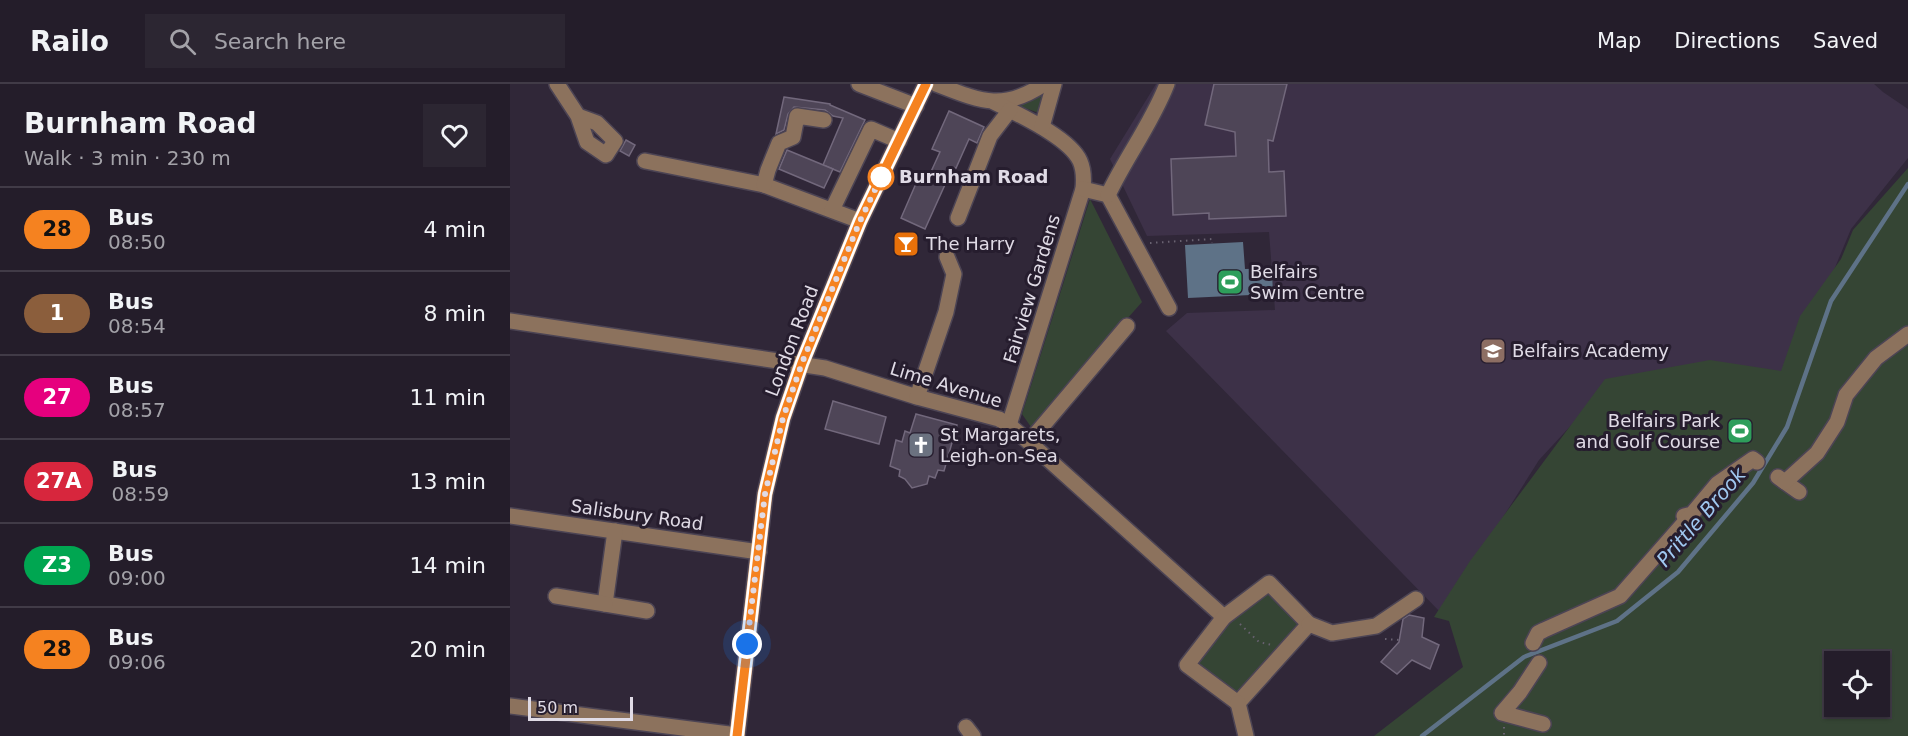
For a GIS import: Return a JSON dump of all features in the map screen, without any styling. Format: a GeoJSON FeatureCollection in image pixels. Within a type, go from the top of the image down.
{"type":"FeatureCollection","features":[{"type":"Feature","properties":{"kind":"main road","name":"London Road"},"geometry":{"type":"LineString","coordinates":[[737,735],[765,494],[783,418],[802,363],[860,221],[926,84]]}},
{"type":"Feature","properties":{"kind":"street"},"geometry":{"type":"LineString","coordinates":[[557,84],[578,116]]}},
{"type":"Feature","properties":{"kind":"street"},"geometry":{"type":"LineString","coordinates":[[859,84],[916,106]]}},
{"type":"Feature","properties":{"kind":"street"},"geometry":{"type":"LineString","coordinates":[[936,84],[965,95],[994,102],[1016,99],[1044,84]]}},
{"type":"Feature","properties":{"kind":"street"},"geometry":{"type":"LineString","coordinates":[[1042,127],[1054,84]]}},
{"type":"Feature","properties":{"kind":"street"},"geometry":{"type":"LineString","coordinates":[[1108,195],[1159,105],[1167,84]]}},
{"type":"Feature","properties":{"kind":"street","name":"Fairview Gardens"},"geometry":{"type":"LineString","coordinates":[[994,102],[1057,137],[1079,158],[1084,173],[1083,189],[1009,425]]}},
{"type":"Feature","properties":{"kind":"street"},"geometry":{"type":"LineString","coordinates":[[958,219],[990,136],[1010,110]]}},
{"type":"Feature","properties":{"kind":"street"},"geometry":{"type":"LineString","coordinates":[[764,185],[779,144],[793,137],[797,116],[825,120]]}},
{"type":"Feature","properties":{"kind":"street"},"geometry":{"type":"LineString","coordinates":[[832,210],[871,129],[899,141]]}},
{"type":"Feature","properties":{"kind":"street"},"geometry":{"type":"LineString","coordinates":[[645,161],[764,185],[860,221]]}},
{"type":"Feature","properties":{"kind":"street"},"geometry":{"type":"LineString","coordinates":[[1083,189],[1108,195],[1169,308]]}},
{"type":"Feature","properties":{"kind":"street"},"geometry":{"type":"LineString","coordinates":[[917,397],[946,312],[954,274],[947,257]]}},
{"type":"Feature","properties":{"kind":"street"},"geometry":{"type":"LineString","coordinates":[[510,321],[802,363]]}},
{"type":"Feature","properties":{"kind":"street"},"geometry":{"type":"LineString","coordinates":[[1029,442],[1127,326]]}},
{"type":"Feature","properties":{"kind":"street"},"geometry":{"type":"LineString","coordinates":[[1799,492],[1781,479],[1817,453],[1837,422],[1846,395],[1876,358],[1908,334]]}},
{"type":"Feature","properties":{"kind":"street","name":"Lime Avenue"},"geometry":{"type":"LineString","coordinates":[[802,363],[999,419],[1029,442],[1227,615]]}},
{"type":"Feature","properties":{"kind":"street"},"geometry":{"type":"LineString","coordinates":[[1533,643],[1538,633],[1620,596],[1687,515],[1717,484],[1753,459],[1757,462]]}},
{"type":"Feature","properties":{"kind":"street","name":"Salisbury Road"},"geometry":{"type":"LineString","coordinates":[[510,516],[759,552]]}},
{"type":"Feature","properties":{"kind":"street"},"geometry":{"type":"LineString","coordinates":[[605,604],[615,531]]}},
{"type":"Feature","properties":{"kind":"street"},"geometry":{"type":"LineString","coordinates":[[1246,736],[1238,703],[1187,665],[1227,615],[1269,583],[1309,624],[1332,633],[1376,626],[1416,599]]}},
{"type":"Feature","properties":{"kind":"street"},"geometry":{"type":"LineString","coordinates":[[556,596],[647,611]]}},
{"type":"Feature","properties":{"kind":"street"},"geometry":{"type":"LineString","coordinates":[[1238,703],[1309,624]]}},
{"type":"Feature","properties":{"kind":"street"},"geometry":{"type":"LineString","coordinates":[[1539,663],[1520,692],[1502,713],[1543,724]]}},
{"type":"Feature","properties":{"kind":"street"},"geometry":{"type":"LineString","coordinates":[[510,706],[737,735]]}},
{"type":"Feature","properties":{"kind":"path"},"geometry":{"type":"LineString","coordinates":[[1135,244],[1212,239],[1212,243]]}},
{"type":"Feature","properties":{"kind":"path"},"geometry":{"type":"LineString","coordinates":[[1227,615],[1260,642],[1287,649]]}},
{"type":"Feature","properties":{"kind":"shaded area","name":"Belfairs Academy"},"geometry":{"type":"Polygon","coordinates":[[[1156,84],[1874,84],[1908,109],[1908,158],[1851,229],[1781,397],[1601,393],[1539,460],[1442,614],[1166,331],[1187,313],[1275,310],[1269,232],[1147,236],[1110,159],[1156,84]]]}},
{"type":"Feature","properties":{"kind":"green space"},"geometry":{"type":"Polygon","coordinates":[[[1042,92],[1044,94],[1040,111],[1036,112],[1019,106],[1019,103],[1042,92]]]}},
{"type":"Feature","properties":{"kind":"green space","name":"Belfairs Park and Golf Course"},"geometry":{"type":"Polygon","coordinates":[[[1908,168],[1908,736],[1374,736],[1463,667],[1449,621],[1434,617],[1470,561],[1605,379],[1710,360],[1781,371],[1800,316],[1841,259],[1853,230],[1908,168]]]}},
{"type":"Feature","properties":{"kind":"green space"},"geometry":{"type":"Polygon","coordinates":[[[1090,199],[1142,302],[1031,427],[1022,414],[1090,199]]]}},
{"type":"Feature","properties":{"kind":"green space"},"geometry":{"type":"Polygon","coordinates":[[[1268,589],[1302,624],[1237,698],[1193,665],[1228,620],[1268,589]]]}},
{"type":"Feature","properties":{"kind":"water","name":"Belfairs Swim Centre"},"geometry":{"type":"Polygon","coordinates":[[[1243,242],[1245,269],[1272,268],[1273,294],[1188,298],[1185,245],[1243,242]]]}},
{"type":"Feature","properties":{"kind":"building"},"geometry":{"type":"Polygon","coordinates":[[[1214,84],[1287,84],[1273,141],[1268,140],[1269,172],[1284,171],[1286,216],[1209,219],[1209,213],[1173,215],[1171,159],[1236,156],[1235,132],[1205,125],[1214,84]]]}},
{"type":"Feature","properties":{"kind":"building"},"geometry":{"type":"Polygon","coordinates":[[[784,97],[830,104],[865,120],[840,172],[823,165],[843,118],[833,116],[825,110],[794,107],[788,114],[784,130],[776,134],[784,97]]]}},
{"type":"Feature","properties":{"kind":"building"},"geometry":{"type":"Polygon","coordinates":[[[949,111],[984,127],[977,143],[969,139],[956,168],[953,167],[925,229],[901,218],[921,172],[929,176],[940,152],[932,149],[949,111]]]}},
{"type":"Feature","properties":{"kind":"building"},"geometry":{"type":"Polygon","coordinates":[[[626,140],[635,145],[629,156],[620,151],[626,140]]]}},
{"type":"Feature","properties":{"kind":"building"},"geometry":{"type":"Polygon","coordinates":[[[787,150],[833,169],[824,188],[779,169],[787,150]]]}},
{"type":"Feature","properties":{"kind":"building"},"geometry":{"type":"Polygon","coordinates":[[[833,401],[886,417],[879,444],[825,429],[833,401]]]}},
{"type":"Feature","properties":{"kind":"building","name":"St Margarets, Leigh-on-Sea"},"geometry":{"type":"Polygon","coordinates":[[[916,414],[957,425],[944,471],[938,470],[935,478],[929,476],[927,484],[912,488],[905,479],[899,476],[900,470],[890,466],[896,440],[902,442],[905,431],[910,433],[916,414]]]}},
{"type":"Feature","properties":{"kind":"building"},"geometry":{"type":"Polygon","coordinates":[[[1409,615],[1424,618],[1422,637],[1439,645],[1430,669],[1412,660],[1397,674],[1381,662],[1399,642],[1403,619],[1409,615]]]}},
{"type":"Feature","properties":{"kind":"waterway","name":"Prittle Brook"},"geometry":{"type":"LineString","coordinates":[[1422,736],[1524,657],[1617,621],[1678,572],[1753,483],[1787,427],[1831,301],[1908,184]]}},
{"type":"Feature","properties":{"kind":"bus line","name":"28"},"geometry":{"type":"LineString","coordinates":[[737,736],[765,494],[783,418],[802,363],[860,221],[926,84]]}},
{"type":"Feature","properties":{"kind":"place","name":"Burnham Road"},"geometry":{"type":"Point","coordinates":[881,177]}},
{"type":"Feature","properties":{"kind":"place","name":"The Harry"},"geometry":{"type":"Point","coordinates":[906,244]}},
{"type":"Feature","properties":{"kind":"place","name":"Belfairs Swim Centre"},"geometry":{"type":"Point","coordinates":[1230,282]}},
{"type":"Feature","properties":{"kind":"place","name":"Belfairs Academy"},"geometry":{"type":"Point","coordinates":[1493,351]}},
{"type":"Feature","properties":{"kind":"place","name":"Belfairs Park and Golf Course"},"geometry":{"type":"Point","coordinates":[1740,431]}},
{"type":"Feature","properties":{"kind":"place","name":"St Margarets, Leigh-on-Sea"},"geometry":{"type":"Point","coordinates":[921,445]}},
{"type":"Feature","properties":{"kind":"route"},"geometry":{"type":"LineString","coordinates":[[747,644],[765,494],[783,418],[802,363],[860,221],[881,177]]}}]}
